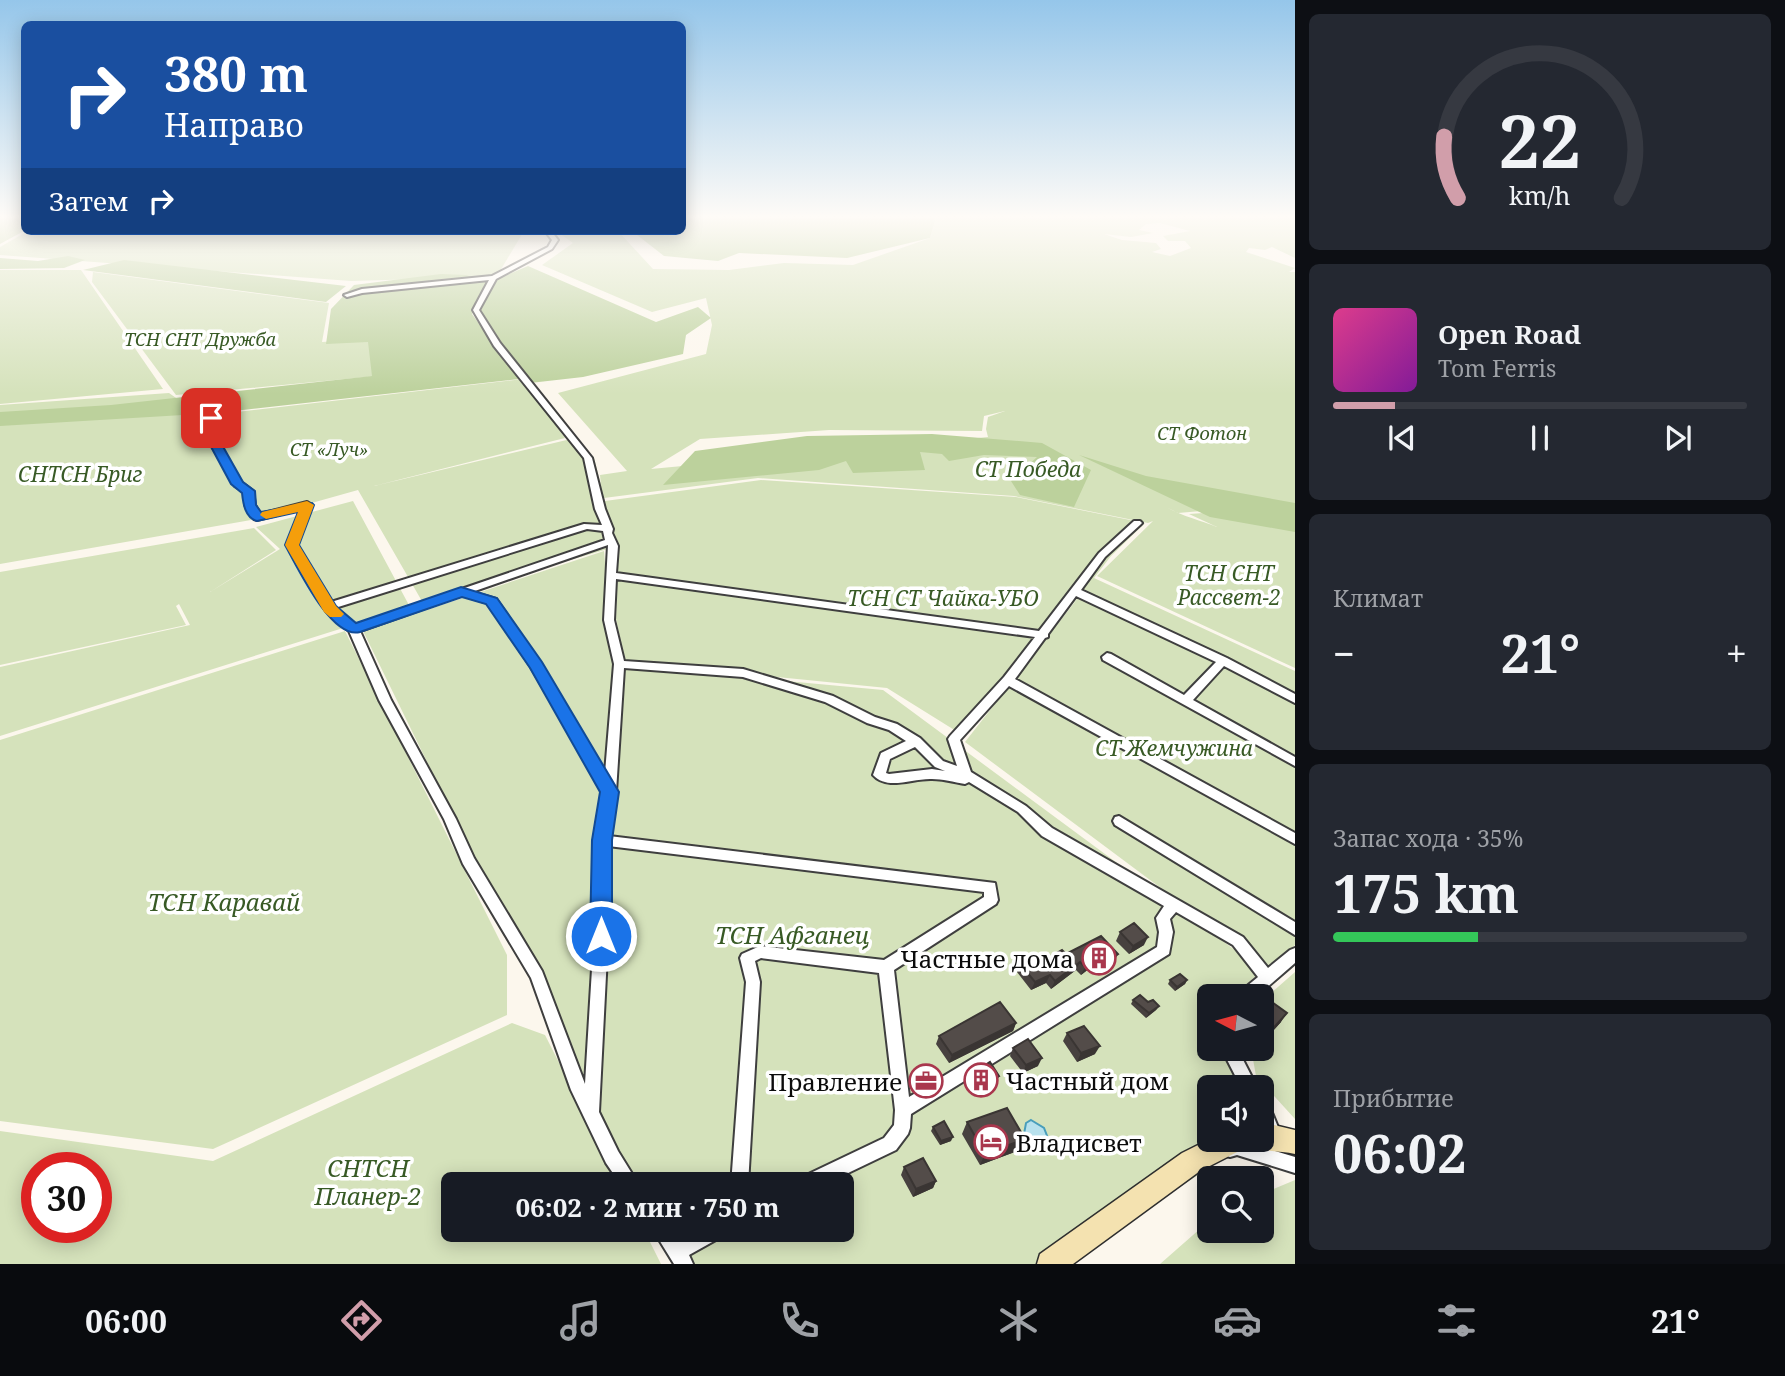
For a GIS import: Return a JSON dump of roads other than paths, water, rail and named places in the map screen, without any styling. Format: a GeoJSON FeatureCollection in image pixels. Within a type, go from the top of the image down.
{"type":"FeatureCollection","features":[{"type":"Feature","properties":{"kind":"main road"},"geometry":{"type":"LineString","coordinates":[[1050,1264],[1191,1161],[1209,1152]]}},
{"type":"Feature","properties":{"kind":"street"},"geometry":{"type":"LineString","coordinates":[[347,295],[497,276]]}},
{"type":"Feature","properties":{"kind":"street"},"geometry":{"type":"LineString","coordinates":[[493,278],[476,310],[478,316],[497,344],[588,458],[600,509],[610,535],[611,636],[619,664],[610,792],[602,840],[601,936],[591,1114]]}},
{"type":"Feature","properties":{"kind":"street"},"geometry":{"type":"LineString","coordinates":[[211,418],[219,424],[215,443],[238,484],[249,491],[250,505],[257,517],[307,505],[292,545],[330,609],[354,629],[385,700],[450,819],[468,860],[537,976],[577,1086],[622,1172]]}},
{"type":"Feature","properties":{"kind":"street"},"geometry":{"type":"LineString","coordinates":[[970,778],[954,739],[1008,680],[1102,555],[1137,523]]}},
{"type":"Feature","properties":{"kind":"street"},"geometry":{"type":"LineString","coordinates":[[330,606],[587,526],[610,535]]}},
{"type":"Feature","properties":{"kind":"street"},"geometry":{"type":"LineString","coordinates":[[354,629],[461,592],[610,535]]}},
{"type":"Feature","properties":{"kind":"street"},"geometry":{"type":"LineString","coordinates":[[610,575],[1044,635]]}},
{"type":"Feature","properties":{"kind":"street"},"geometry":{"type":"LineString","coordinates":[[461,592],[492,601],[537,666],[610,792]]}},
{"type":"Feature","properties":{"kind":"street"},"geometry":{"type":"LineString","coordinates":[[1076,592],[1223,661],[1295,699]]}},
{"type":"Feature","properties":{"kind":"street"},"geometry":{"type":"LineString","coordinates":[[1107,657],[1295,762]]}},
{"type":"Feature","properties":{"kind":"street"},"geometry":{"type":"LineString","coordinates":[[1185,701],[1223,661]]}},
{"type":"Feature","properties":{"kind":"street"},"geometry":{"type":"LineString","coordinates":[[619,664],[743,673],[829,699],[893,727],[916,741],[939,764],[970,778],[1022,809],[1047,832],[1238,941],[1267,978]]}},
{"type":"Feature","properties":{"kind":"street"},"geometry":{"type":"LineString","coordinates":[[1008,680],[1295,839]]}},
{"type":"Feature","properties":{"kind":"street"},"geometry":{"type":"LineString","coordinates":[[916,741],[885,756],[879,775],[888,779],[932,774],[970,778]]}},
{"type":"Feature","properties":{"kind":"street"},"geometry":{"type":"LineString","coordinates":[[1119,821],[1295,929]]}},
{"type":"Feature","properties":{"kind":"street"},"geometry":{"type":"LineString","coordinates":[[602,840],[990,887],[991,900],[886,967],[760,952],[747,958],[753,982],[740,1172]]}},
{"type":"Feature","properties":{"kind":"street"},"geometry":{"type":"LineString","coordinates":[[902,1110],[1164,950],[1166,932],[1163,918],[1174,905]]}},
{"type":"Feature","properties":{"kind":"street"},"geometry":{"type":"LineString","coordinates":[[1260,984],[1295,954]]}},
{"type":"Feature","properties":{"kind":"street"},"geometry":{"type":"LineString","coordinates":[[831,1172],[890,1144],[902,1128],[886,967]]}},
{"type":"Feature","properties":{"kind":"street"},"geometry":{"type":"LineString","coordinates":[[1191,1161],[1237,1147],[1295,1165]]}},
{"type":"Feature","properties":{"kind":"street"},"geometry":{"type":"LineString","coordinates":[[670,1242],[684,1264]]}},
{"type":"Feature","properties":{"kind":"street"},"geometry":{"type":"LineString","coordinates":[[673,1247],[689,1246],[696,1242]]}},
{"type":"Feature","properties":{"kind":"water"},"geometry":{"type":"Polygon","coordinates":[[[1031,1120],[1044,1128],[1051,1146],[1045,1152],[1036,1150],[1033,1140],[1024,1134],[1026,1123],[1031,1120]]]}},
{"type":"Feature","properties":{"kind":"place","name":"Частные дома"},"geometry":{"type":"Point","coordinates":[1099,958]}},
{"type":"Feature","properties":{"kind":"place","name":"Частный дом"},"geometry":{"type":"Point","coordinates":[981,1080]}},
{"type":"Feature","properties":{"kind":"place","name":"Правление"},"geometry":{"type":"Point","coordinates":[926,1081]}},
{"type":"Feature","properties":{"kind":"place","name":"Владисвет"},"geometry":{"type":"Point","coordinates":[991,1142]}},
{"type":"Feature","properties":{"kind":"park label","name":"ТСН СНТ Дружба"},"geometry":{"type":"Point","coordinates":[200,339]}},
{"type":"Feature","properties":{"kind":"park label","name":"СТ Фотон"},"geometry":{"type":"Point","coordinates":[1202,433]}},
{"type":"Feature","properties":{"kind":"park label","name":"СТ «Луч»"},"geometry":{"type":"Point","coordinates":[329,449]}},
{"type":"Feature","properties":{"kind":"park label","name":"СТ Победа"},"geometry":{"type":"Point","coordinates":[1028,469]}},
{"type":"Feature","properties":{"kind":"park label","name":"СНТСН Бриг"},"geometry":{"type":"Point","coordinates":[80,474]}},
{"type":"Feature","properties":{"kind":"park label","name":"ТСН СНТ Рассвет-2"},"geometry":{"type":"Point","coordinates":[1229,585]}},
{"type":"Feature","properties":{"kind":"park label","name":"ТСН СТ Чайка-УБО"},"geometry":{"type":"Point","coordinates":[943,598]}},
{"type":"Feature","properties":{"kind":"park label","name":"СТ Жемчужина"},"geometry":{"type":"Point","coordinates":[1174,748]}},
{"type":"Feature","properties":{"kind":"park label","name":"ТСН Каравай"},"geometry":{"type":"Point","coordinates":[224,901]}},
{"type":"Feature","properties":{"kind":"park label","name":"ТСН Афганец"},"geometry":{"type":"Point","coordinates":[792,934]}},
{"type":"Feature","properties":{"kind":"park label","name":"СНТСН Планер-2"},"geometry":{"type":"Point","coordinates":[368,1181]}}]}
